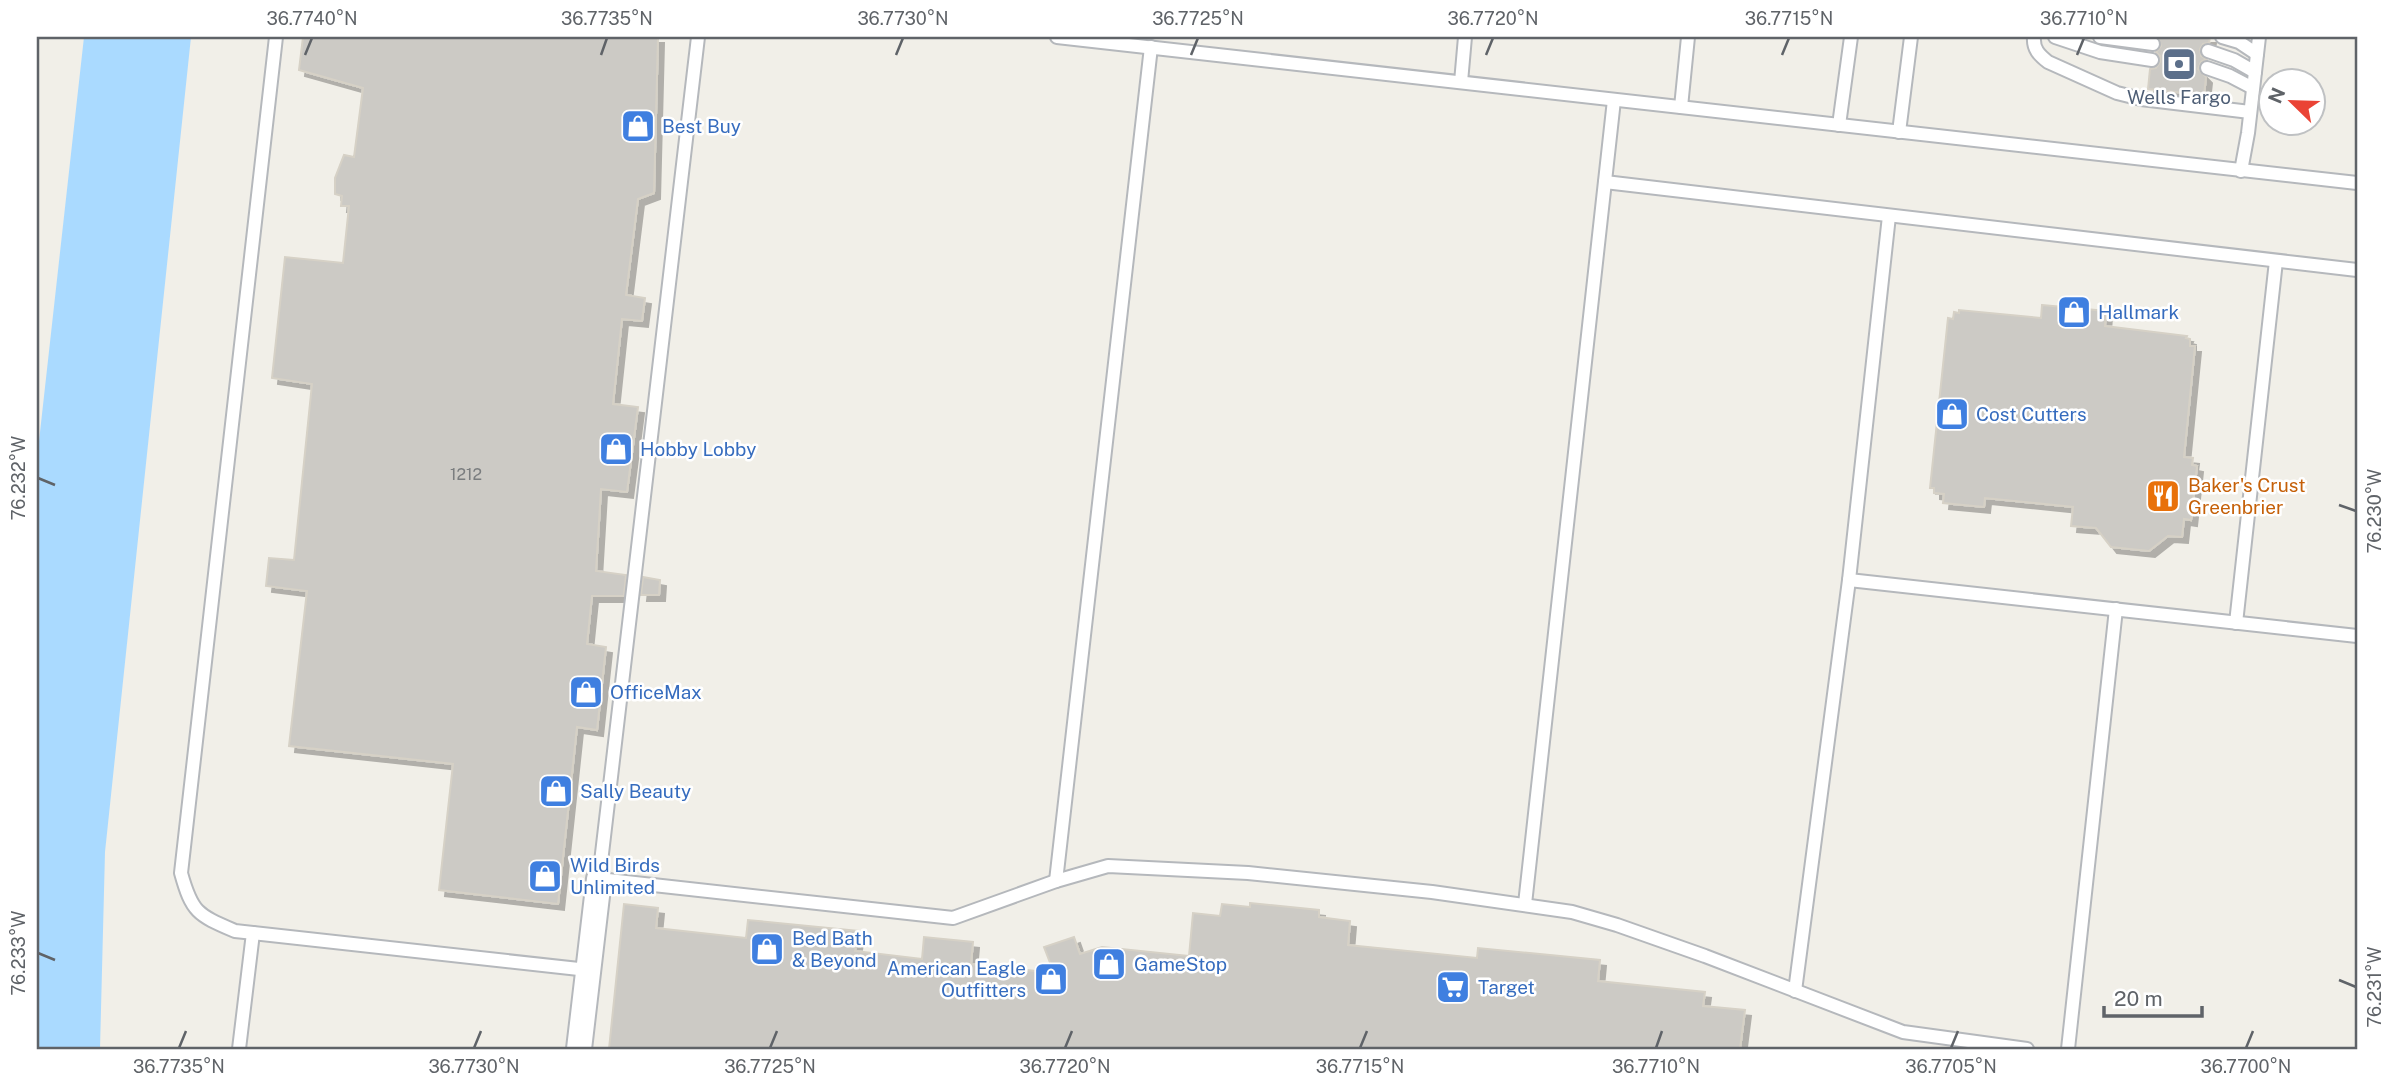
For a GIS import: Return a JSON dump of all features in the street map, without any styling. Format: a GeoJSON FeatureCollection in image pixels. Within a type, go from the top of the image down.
{"type":"FeatureCollection","features":[{"type":"Feature","properties":{"kind":"street"},"geometry":{"type":"LineString","coordinates":[[579,1049],[599,879]]}},
{"type":"Feature","properties":{"kind":"lane"},"geometry":{"type":"LineString","coordinates":[[276,37],[181,873],[187,895],[202,917],[235,931],[588,970]]}},
{"type":"Feature","properties":{"kind":"lane"},"geometry":{"type":"LineString","coordinates":[[698,37],[599,879],[953,918],[1056,881],[1108,866],[1248,873],[1525,904],[1572,912],[1617,925],[1903,1032],[2027,1049]]}},
{"type":"Feature","properties":{"kind":"lane"},"geometry":{"type":"LineString","coordinates":[[1057,37],[1125,41],[1151,47],[2357,183]]}},
{"type":"Feature","properties":{"kind":"lane"},"geometry":{"type":"LineString","coordinates":[[1461,82],[1465,37]]}},
{"type":"Feature","properties":{"kind":"lane"},"geometry":{"type":"LineString","coordinates":[[1681,107],[1688,37]]}},
{"type":"Feature","properties":{"kind":"lane"},"geometry":{"type":"LineString","coordinates":[[1839,125],[1851,37]]}},
{"type":"Feature","properties":{"kind":"lane"},"geometry":{"type":"LineString","coordinates":[[1899,132],[1911,37]]}},
{"type":"Feature","properties":{"kind":"lane"},"geometry":{"type":"LineString","coordinates":[[2034,37],[2033,43],[2039,55],[2048,62],[2117,93],[2141,99],[2250,112]]}},
{"type":"Feature","properties":{"kind":"lane"},"geometry":{"type":"LineString","coordinates":[[2055,37],[2100,52],[2152,60]]}},
{"type":"Feature","properties":{"kind":"lane"},"geometry":{"type":"LineString","coordinates":[[2100,37],[2153,44]]}},
{"type":"Feature","properties":{"kind":"lane"},"geometry":{"type":"LineString","coordinates":[[2222,37],[2239,42],[2257,54]]}},
{"type":"Feature","properties":{"kind":"lane"},"geometry":{"type":"LineString","coordinates":[[2241,171],[2258,37]]}},
{"type":"Feature","properties":{"kind":"lane"},"geometry":{"type":"LineString","coordinates":[[1056,881],[1151,47]]}},
{"type":"Feature","properties":{"kind":"lane"},"geometry":{"type":"LineString","coordinates":[[2208,51],[2234,60],[2255,72]]}},
{"type":"Feature","properties":{"kind":"lane"},"geometry":{"type":"LineString","coordinates":[[2207,68],[2253,88]]}},
{"type":"Feature","properties":{"kind":"lane"},"geometry":{"type":"LineString","coordinates":[[1525,904],[1614,100]]}},
{"type":"Feature","properties":{"kind":"lane"},"geometry":{"type":"LineString","coordinates":[[1605,182],[2357,271]]}},
{"type":"Feature","properties":{"kind":"lane"},"geometry":{"type":"LineString","coordinates":[[1796,991],[1849,580],[1889,216]]}},
{"type":"Feature","properties":{"kind":"lane"},"geometry":{"type":"LineString","coordinates":[[2236,623],[2276,261]]}},
{"type":"Feature","properties":{"kind":"lane"},"geometry":{"type":"LineString","coordinates":[[1849,580],[2357,636]]}},
{"type":"Feature","properties":{"kind":"lane"},"geometry":{"type":"LineString","coordinates":[[2068,1049],[2116,609]]}},
{"type":"Feature","properties":{"kind":"lane"},"geometry":{"type":"LineString","coordinates":[[239,1049],[253,933]]}},
{"type":"Feature","properties":{"kind":"water"},"geometry":{"type":"Polygon","coordinates":[[[84,37],[191,37],[105,852],[100,1049],[37,1049],[37,459],[84,37]]]}},
{"type":"Feature","properties":{"kind":"building"},"geometry":{"type":"Polygon","coordinates":[[[303,37],[658,37],[654,193],[638,199],[626,295],[645,298],[642,321],[622,319],[613,404],[638,407],[627,492],[601,489],[596,571],[626,575],[624,596],[592,596],[587,644],[606,647],[597,730],[577,727],[558,904],[439,890],[453,764],[289,746],[307,591],[266,586],[269,558],[294,560],[312,384],[272,378],[285,257],[343,263],[349,206],[341,206],[342,196],[335,194],[335,178],[344,155],[354,157],[363,88],[299,70],[303,37]]]}},
{"type":"Feature","properties":{"kind":"building","name":"Wells Fargo"},"geometry":{"type":"Polygon","coordinates":[[[2158,37],[2210,37],[2209,43],[2203,44],[2200,49],[2201,56],[2206,59],[2198,69],[2206,77],[2204,95],[2148,89],[2150,69],[2156,68],[2160,62],[2160,56],[2156,52],[2161,46],[2158,37]]]}},
{"type":"Feature","properties":{"kind":"building"},"geometry":{"type":"Polygon","coordinates":[[[2042,305],[2106,311],[2105,326],[2187,336],[2190,346],[2195,346],[2184,457],[2193,458],[2192,465],[2197,466],[2191,520],[2184,519],[2182,537],[2168,536],[2149,551],[2111,547],[2096,528],[2071,526],[2073,507],[1985,498],[1984,507],[1943,503],[1944,494],[1934,493],[1934,488],[1930,488],[1948,318],[1953,319],[1954,312],[1959,313],[1959,310],[2041,318],[2042,305]]]}},
{"type":"Feature","properties":{"kind":"building"},"geometry":{"type":"Polygon","coordinates":[[[643,577],[660,580],[659,595],[641,595],[643,577]]]}},
{"type":"Feature","properties":{"kind":"building"},"geometry":{"type":"Polygon","coordinates":[[[1250,903],[1319,910],[1319,917],[1350,921],[1348,945],[1477,958],[1478,948],[1600,960],[1598,981],[1705,992],[1703,1006],[1745,1010],[1740,1049],[609,1049],[624,904],[658,908],[656,928],[746,938],[748,920],[858,931],[855,951],[922,959],[924,937],[973,942],[971,964],[1054,973],[1044,947],[1074,937],[1080,954],[1102,947],[1189,956],[1193,913],[1220,916],[1222,904],[1250,907],[1250,903]]]}},
{"type":"Feature","properties":{"kind":"place","name":"Wells Fargo"},"geometry":{"type":"Point","coordinates":[2179,64]}},
{"type":"Feature","properties":{"kind":"place","name":"Best Buy"},"geometry":{"type":"Point","coordinates":[638,126]}},
{"type":"Feature","properties":{"kind":"place","name":"Hallmark"},"geometry":{"type":"Point","coordinates":[2074,312]}},
{"type":"Feature","properties":{"kind":"place","name":"Cost Cutters"},"geometry":{"type":"Point","coordinates":[1952,414]}},
{"type":"Feature","properties":{"kind":"place","name":"Hobby Lobby"},"geometry":{"type":"Point","coordinates":[616,449]}},
{"type":"Feature","properties":{"kind":"place","name":"Baker's Crust Greenbrier"},"geometry":{"type":"Point","coordinates":[2163,496]}},
{"type":"Feature","properties":{"kind":"place","name":"OfficeMax"},"geometry":{"type":"Point","coordinates":[586,692]}},
{"type":"Feature","properties":{"kind":"place","name":"Sally Beauty"},"geometry":{"type":"Point","coordinates":[556,791]}},
{"type":"Feature","properties":{"kind":"place","name":"Wild Birds Unlimited"},"geometry":{"type":"Point","coordinates":[545,876]}},
{"type":"Feature","properties":{"kind":"place","name":"Bed Bath & Beyond"},"geometry":{"type":"Point","coordinates":[767,949]}},
{"type":"Feature","properties":{"kind":"place","name":"GameStop"},"geometry":{"type":"Point","coordinates":[1109,964]}},
{"type":"Feature","properties":{"kind":"place","name":"American Eagle Outfitters"},"geometry":{"type":"Point","coordinates":[1051,979]}},
{"type":"Feature","properties":{"kind":"place","name":"Target"},"geometry":{"type":"Point","coordinates":[1453,987]}}]}
